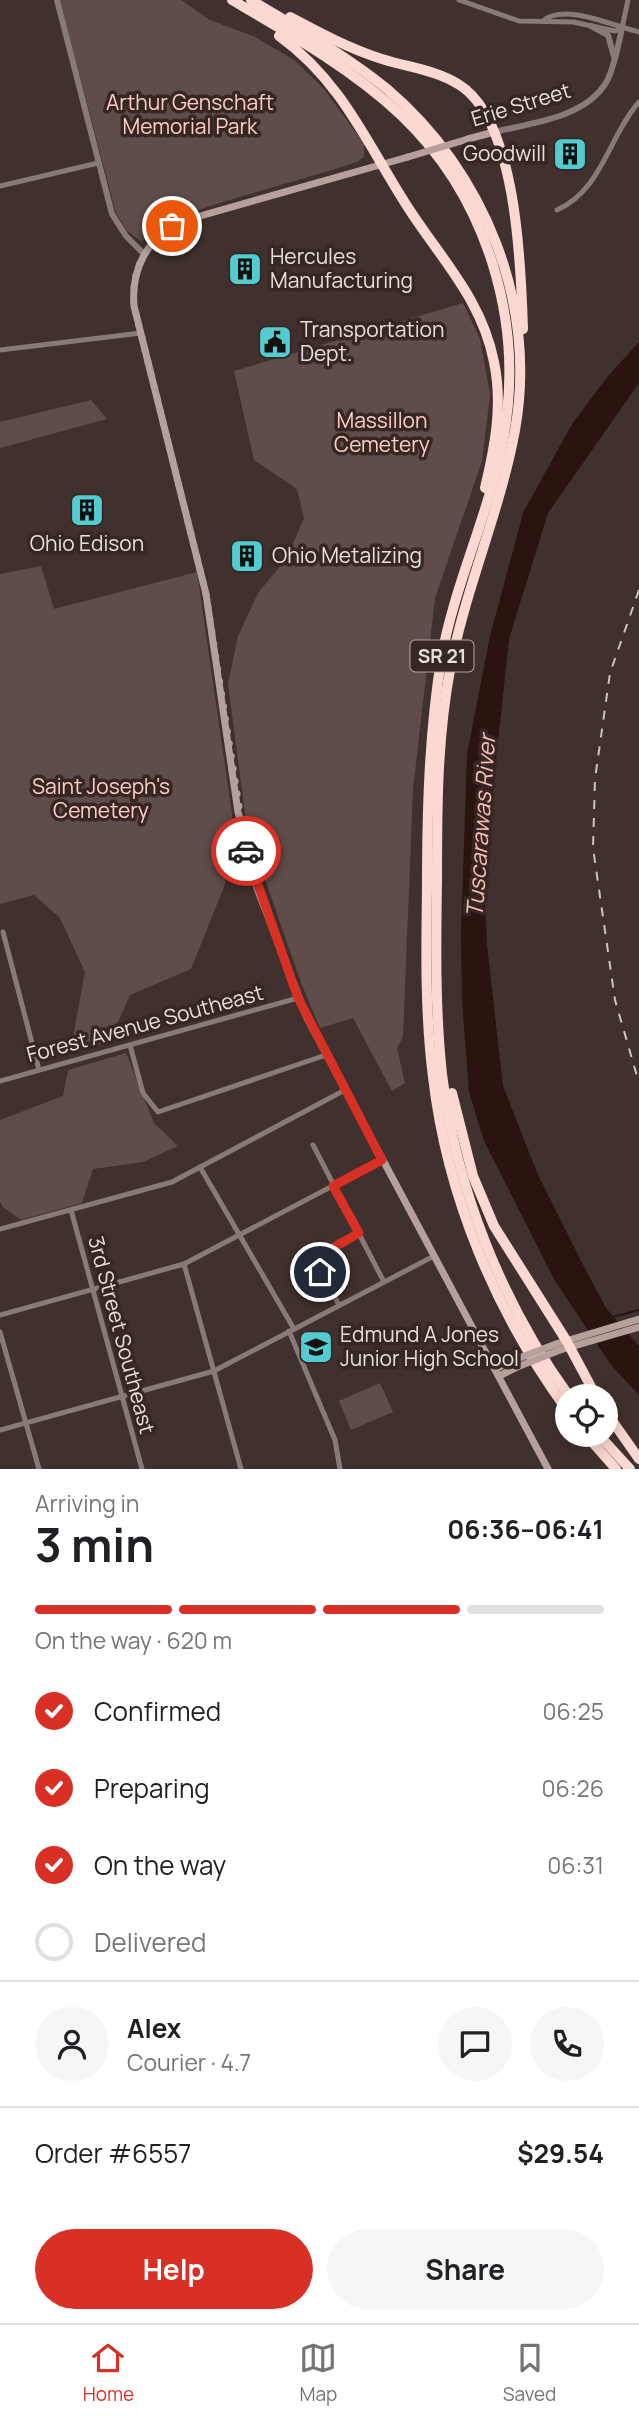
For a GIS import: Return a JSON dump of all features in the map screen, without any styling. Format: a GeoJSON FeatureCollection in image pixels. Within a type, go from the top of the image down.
{"type":"FeatureCollection","features":[{"type":"Feature","properties":{"kind":"highway"},"geometry":{"type":"LineString","coordinates":[[230,0],[285,40],[318,71],[353,112],[417,221],[467,290],[483,324],[494,360],[498,425],[472,547]]}},
{"type":"Feature","properties":{"kind":"highway","name":"SR 21"},"geometry":{"type":"LineString","coordinates":[[230,0],[347,72],[404,118],[447,170],[486,242],[506,322],[509,388],[500,454],[442,654],[429,751],[426,965],[433,1077],[451,1170],[475,1244],[518,1334],[555,1391]]}},
{"type":"Feature","properties":{"kind":"highway","name":"SR 21"},"geometry":{"type":"LineString","coordinates":[[250,0],[336,53],[391,92],[444,148],[475,198],[505,270],[518,333],[518,408],[500,491],[461,621],[443,718],[438,793],[437,1007],[448,1111],[473,1207],[511,1299],[562,1384]]}},
{"type":"Feature","properties":{"kind":"highway"},"geometry":{"type":"LineString","coordinates":[[258,0],[347,46],[456,82],[478,101],[494,132],[505,169],[518,239],[524,356],[518,438],[500,491]]}},
{"type":"Feature","properties":{"kind":"highway"},"geometry":{"type":"LineString","coordinates":[[437,1007],[456,1117],[480,1195],[514,1262],[588,1384]]}},
{"type":"Feature","properties":{"kind":"highway"},"geometry":{"type":"LineString","coordinates":[[618,1429],[639,1459]]}},
{"type":"Feature","properties":{"kind":"highway"},"geometry":{"type":"LineString","coordinates":[[597,1447],[616,1469]]}},
{"type":"Feature","properties":{"kind":"highway"},"geometry":{"type":"LineString","coordinates":[[610,1447],[630,1469]]}},
{"type":"Feature","properties":{"kind":"main road","name":"Erie Street"},"geometry":{"type":"LineString","coordinates":[[144,254],[159,235],[187,218],[494,132]]}},
{"type":"Feature","properties":{"kind":"main road"},"geometry":{"type":"LineString","coordinates":[[144,254],[135,277],[134,296],[206,594],[246,852],[298,998],[548,1469]]}},
{"type":"Feature","properties":{"kind":"main road"},"geometry":{"type":"LineString","coordinates":[[581,1340],[639,1319]]}},
{"type":"Feature","properties":{"kind":"main road"},"geometry":{"type":"LineString","coordinates":[[497,1372],[563,1345],[639,1327]]}},
{"type":"Feature","properties":{"kind":"street"},"geometry":{"type":"LineString","coordinates":[[57,0],[115,219],[126,236],[144,254]]}},
{"type":"Feature","properties":{"kind":"street"},"geometry":{"type":"LineString","coordinates":[[459,0],[515,20],[592,26],[615,31],[622,28]]}},
{"type":"Feature","properties":{"kind":"street"},"geometry":{"type":"LineString","coordinates":[[622,28],[628,0]]}},
{"type":"Feature","properties":{"kind":"street"},"geometry":{"type":"LineString","coordinates":[[543,21],[550,16],[574,15],[639,32]]}},
{"type":"Feature","properties":{"kind":"street"},"geometry":{"type":"LineString","coordinates":[[592,26],[608,36],[615,59]]}},
{"type":"Feature","properties":{"kind":"street","name":"Erie Street"},"geometry":{"type":"LineString","coordinates":[[494,132],[586,104],[605,84],[615,59],[622,28]]}},
{"type":"Feature","properties":{"kind":"street"},"geometry":{"type":"LineString","coordinates":[[558,210],[573,203],[603,165],[624,122],[639,102]]}},
{"type":"Feature","properties":{"kind":"street"},"geometry":{"type":"LineString","coordinates":[[0,186],[99,163]]}},
{"type":"Feature","properties":{"kind":"street"},"geometry":{"type":"LineString","coordinates":[[0,350],[141,333]]}},
{"type":"Feature","properties":{"kind":"street"},"geometry":{"type":"LineString","coordinates":[[3,932],[39,1070]]}},
{"type":"Feature","properties":{"kind":"street","name":"Forest Avenue Southeast"},"geometry":{"type":"LineString","coordinates":[[0,1081],[298,998]]}},
{"type":"Feature","properties":{"kind":"street"},"geometry":{"type":"LineString","coordinates":[[130,1045],[143,1093],[158,1112],[326,1055]]}},
{"type":"Feature","properties":{"kind":"street"},"geometry":{"type":"LineString","coordinates":[[0,1229],[158,1188],[345,1090]]}},
{"type":"Feature","properties":{"kind":"street"},"geometry":{"type":"LineString","coordinates":[[313,1145],[384,1282]]}},
{"type":"Feature","properties":{"kind":"street"},"geometry":{"type":"LineString","coordinates":[[0,1315],[184,1264],[382,1160]]}},
{"type":"Feature","properties":{"kind":"street"},"geometry":{"type":"LineString","coordinates":[[200,1167],[292,1330],[335,1440],[340,1469]]}},
{"type":"Feature","properties":{"kind":"street","name":"3rd Street Southeast"},"geometry":{"type":"LineString","coordinates":[[71,1210],[142,1469]]}},
{"type":"Feature","properties":{"kind":"street"},"geometry":{"type":"LineString","coordinates":[[339,1306],[315,1260],[359,1233]]}},
{"type":"Feature","properties":{"kind":"street"},"geometry":{"type":"LineString","coordinates":[[0,1430],[214,1371],[434,1256]]}},
{"type":"Feature","properties":{"kind":"street"},"geometry":{"type":"LineString","coordinates":[[184,1264],[241,1469]]}},
{"type":"Feature","properties":{"kind":"street"},"geometry":{"type":"LineString","coordinates":[[0,1332],[38,1469]]}},
{"type":"Feature","properties":{"kind":"green space","name":"Arthur Genschaft Memorial Park"},"geometry":{"type":"Polygon","coordinates":[[[60,0],[181,0],[210,20],[253,36],[294,60],[324,89],[364,144],[364,157],[357,162],[192,212],[141,241],[127,231],[116,213],[60,0]]]}},
{"type":"Feature","properties":{"kind":"green space","name":"Massillon Cemetery"},"geometry":{"type":"Polygon","coordinates":[[[463,303],[480,339],[490,395],[482,461],[435,598],[413,789],[403,1037],[397,1048],[405,1083],[392,1091],[353,1018],[320,1028],[302,985],[247,828],[228,684],[238,636],[258,593],[286,559],[304,518],[297,489],[254,460],[234,371],[463,303]]]}},
{"type":"Feature","properties":{"kind":"green space"},"geometry":{"type":"Polygon","coordinates":[[[91,400],[107,419],[0,448],[0,422],[91,400]]]}},
{"type":"Feature","properties":{"kind":"green space","name":"Saint Joseph's Cemetery"},"geometry":{"type":"Polygon","coordinates":[[[41,566],[54,609],[197,572],[236,842],[226,845],[225,884],[191,969],[130,995],[109,1042],[70,1053],[85,972],[60,918],[34,895],[0,904],[0,574],[41,566]]]}},
{"type":"Feature","properties":{"kind":"green space"},"geometry":{"type":"Polygon","coordinates":[[[126,1053],[154,1123],[178,1146],[143,1162],[93,1169],[82,1203],[21,1220],[3,1207],[0,1201],[0,1120],[63,1096],[68,1070],[126,1053]]]}},
{"type":"Feature","properties":{"kind":"green space"},"geometry":{"type":"Polygon","coordinates":[[[380,1383],[393,1412],[351,1430],[339,1401],[380,1383]]]}},
{"type":"Feature","properties":{"kind":"water","name":"Tuscarawas River"},"geometry":{"type":"Polygon","coordinates":[[[639,342],[639,383],[548,513],[509,639],[491,808],[485,898],[487,945],[503,1086],[538,1175],[582,1263],[606,1308],[639,1346],[639,1395],[611,1365],[555,1281],[484,1141],[469,1092],[462,1000],[461,934],[467,754],[490,636],[523,513],[572,424],[608,376],[639,342]]]}},
{"type":"Feature","properties":{"kind":"waterway"},"geometry":{"type":"LineString","coordinates":[[613,1317],[639,1310]]}},
{"type":"Feature","properties":{"kind":"railway"},"geometry":{"type":"LineString","coordinates":[[639,590],[610,673],[595,779],[593,848],[615,1000],[639,1083]]}},
{"type":"Feature","properties":{"kind":"way so far"},"geometry":{"type":"LineString","coordinates":[[172,226],[153,241],[140,262],[135,277],[134,306],[206,594],[246,851]]}},
{"type":"Feature","properties":{"kind":"place","name":"Goodwill"},"geometry":{"type":"Point","coordinates":[570,154]}},
{"type":"Feature","properties":{"kind":"place","name":"Hercules Manufacturing"},"geometry":{"type":"Point","coordinates":[245,269]}},
{"type":"Feature","properties":{"kind":"place","name":"Transportation Dept."},"geometry":{"type":"Point","coordinates":[275,342]}},
{"type":"Feature","properties":{"kind":"place","name":"Ohio Edison"},"geometry":{"type":"Point","coordinates":[87,510]}},
{"type":"Feature","properties":{"kind":"place","name":"Ohio Metalizing"},"geometry":{"type":"Point","coordinates":[247,556]}},
{"type":"Feature","properties":{"kind":"place","name":"Edmund A Jones Junior High School"},"geometry":{"type":"Point","coordinates":[316,1347]}},
{"type":"Feature","properties":{"kind":"route"},"geometry":{"type":"LineString","coordinates":[[246,851],[298,998],[382,1160],[333,1186],[359,1233],[317,1257],[315,1260],[320,1272]]}}]}
